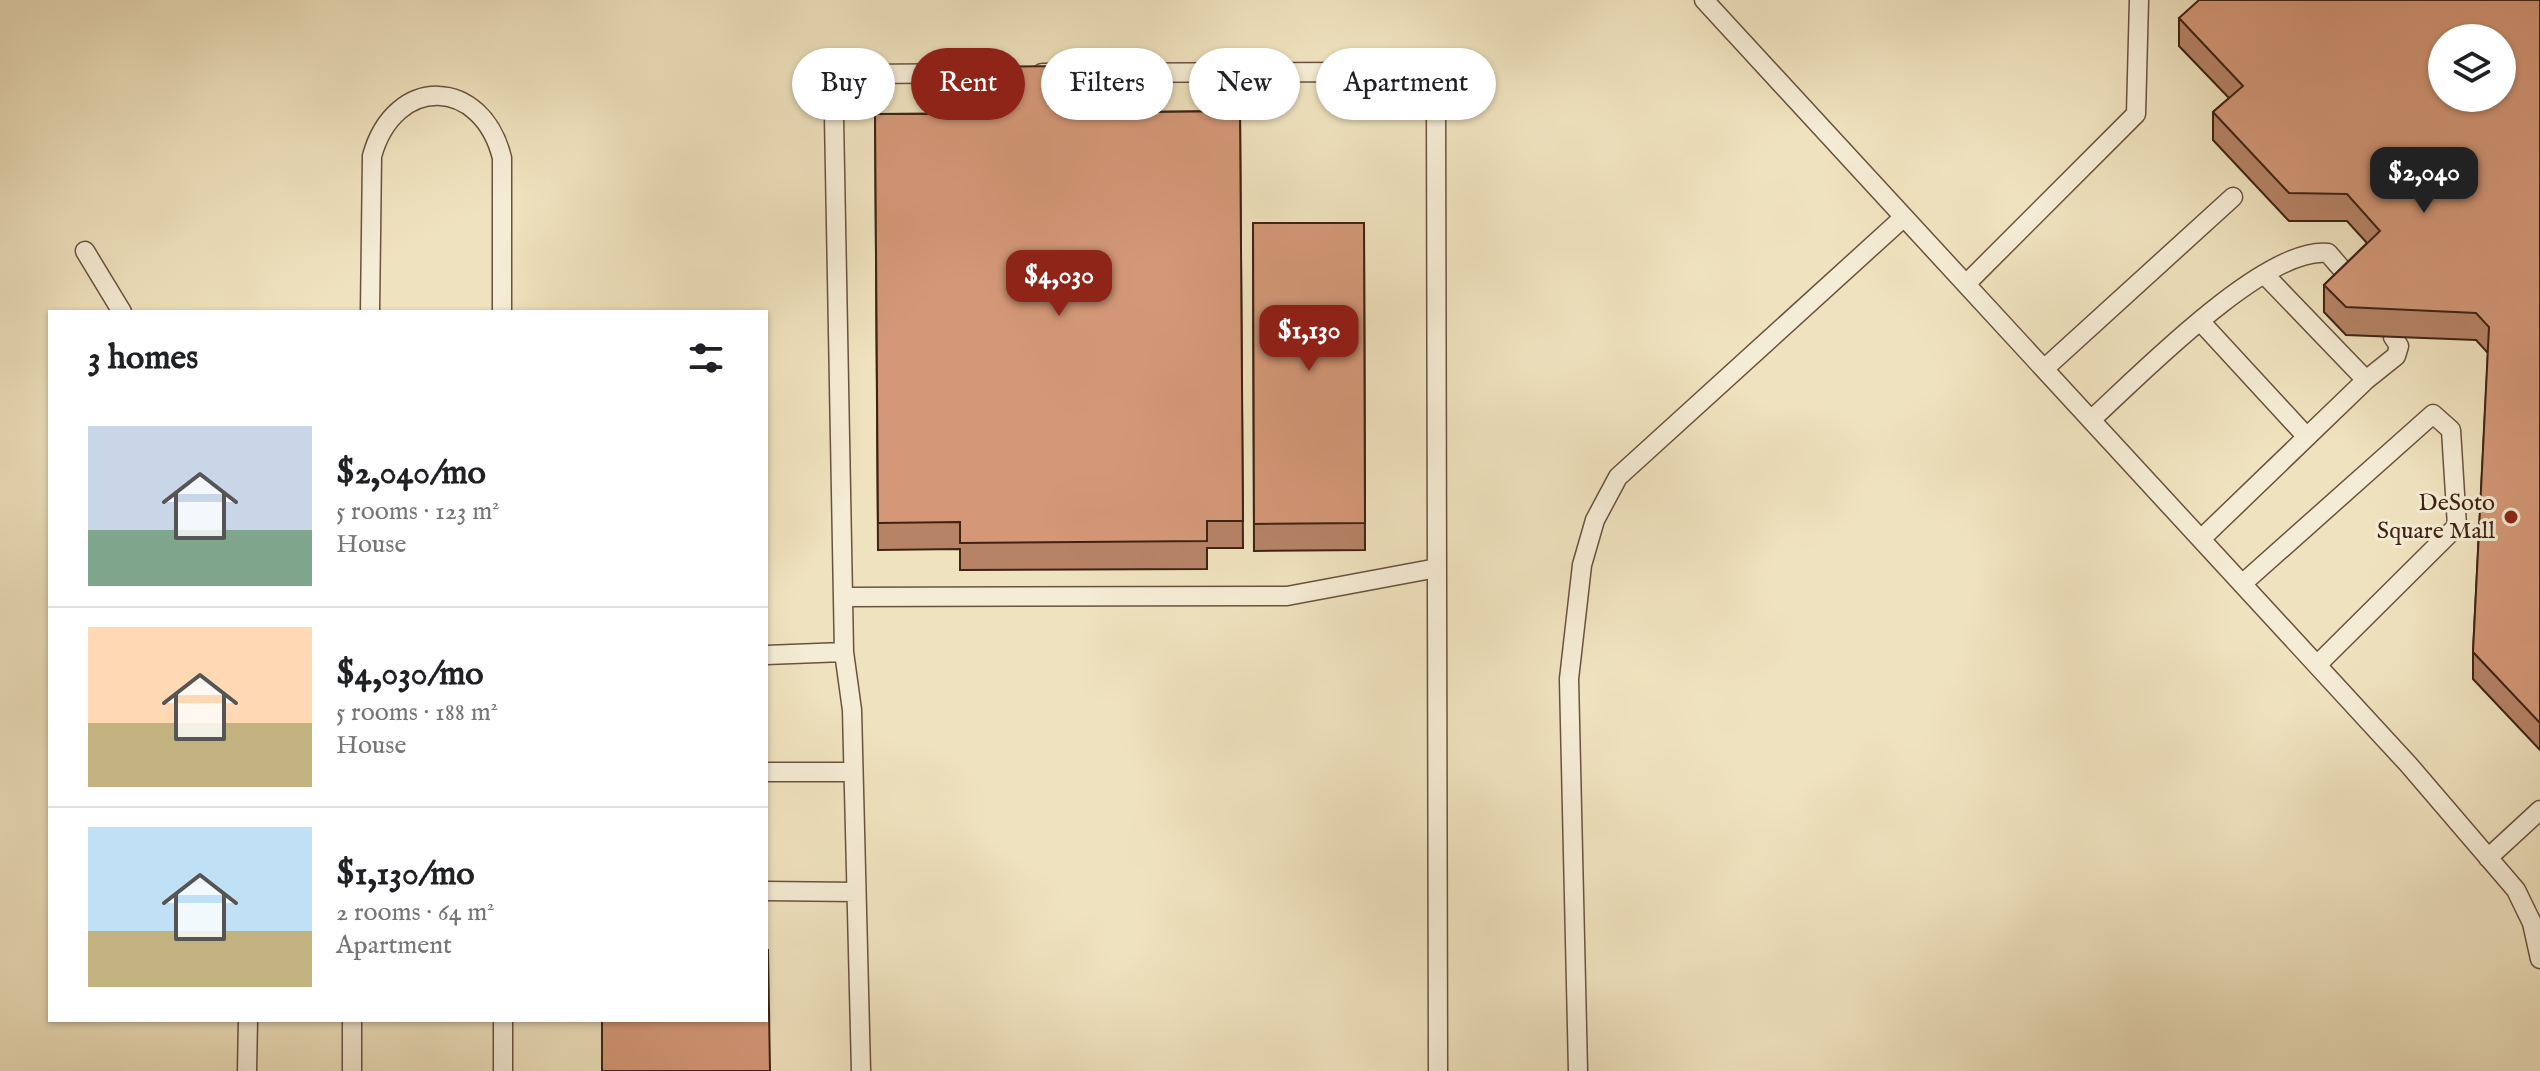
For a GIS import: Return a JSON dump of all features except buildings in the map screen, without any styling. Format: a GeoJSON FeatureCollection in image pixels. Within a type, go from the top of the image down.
{"type":"FeatureCollection","features":[{"type":"Feature","properties":{"kind":"lane"},"geometry":{"type":"LineString","coordinates":[[1704,0],[2317,665],[2516,890],[2532,923],[2540,959]]}},
{"type":"Feature","properties":{"kind":"lane"},"geometry":{"type":"LineString","coordinates":[[1966,284],[2136,114],[2139,0]]}},
{"type":"Feature","properties":{"kind":"lane"},"geometry":{"type":"LineString","coordinates":[[861,1071],[852,710],[844,652],[834,117],[861,74],[1405,72],[1436,95],[1438,1071]]}},
{"type":"Feature","properties":{"kind":"lane"},"geometry":{"type":"LineString","coordinates":[[370,310],[372,156],[379,132],[390,115],[406,103],[428,97],[468,103],[484,117],[497,136],[502,158],[502,310]]}},
{"type":"Feature","properties":{"kind":"lane"},"geometry":{"type":"LineString","coordinates":[[2044,369],[2233,197]]}},
{"type":"Feature","properties":{"kind":"lane"},"geometry":{"type":"LineString","coordinates":[[1578,1071],[1569,679],[1574,616],[1595,520],[1618,477],[1904,217]]}},
{"type":"Feature","properties":{"kind":"lane"},"geometry":{"type":"LineString","coordinates":[[85,251],[121,310]]}},
{"type":"Feature","properties":{"kind":"lane"},"geometry":{"type":"LineString","coordinates":[[2091,420],[2200,321],[2264,274],[2313,251],[2328,253],[2354,283]]}},
{"type":"Feature","properties":{"kind":"lane"},"geometry":{"type":"LineString","coordinates":[[2264,274],[2366,380]]}},
{"type":"Feature","properties":{"kind":"lane"},"geometry":{"type":"LineString","coordinates":[[2200,321],[2307,437]]}},
{"type":"Feature","properties":{"kind":"lane"},"geometry":{"type":"LineString","coordinates":[[2201,539],[2399,351],[2393,337]]}},
{"type":"Feature","properties":{"kind":"lane"},"geometry":{"type":"LineString","coordinates":[[2242,584],[2433,414],[2451,430],[2457,526],[2317,665]]}},
{"type":"Feature","properties":{"kind":"lane"},"geometry":{"type":"LineString","coordinates":[[843,597],[1287,596],[1437,568]]}},
{"type":"Feature","properties":{"kind":"lane"},"geometry":{"type":"LineString","coordinates":[[768,655],[844,652]]}},
{"type":"Feature","properties":{"kind":"lane"},"geometry":{"type":"LineString","coordinates":[[768,772],[853,772]]}},
{"type":"Feature","properties":{"kind":"lane"},"geometry":{"type":"LineString","coordinates":[[2488,858],[2540,810]]}},
{"type":"Feature","properties":{"kind":"lane"},"geometry":{"type":"LineString","coordinates":[[768,891],[856,892]]}},
{"type":"Feature","properties":{"kind":"lane"},"geometry":{"type":"LineString","coordinates":[[247,1071],[248,1022]]}},
{"type":"Feature","properties":{"kind":"lane"},"geometry":{"type":"LineString","coordinates":[[352,1022],[352,1071]]}},
{"type":"Feature","properties":{"kind":"lane"},"geometry":{"type":"LineString","coordinates":[[503,1022],[503,1071]]}},
{"type":"Feature","properties":{"kind":"place","name":"DeSoto Square Mall"},"geometry":{"type":"Point","coordinates":[2511,517]}}]}
